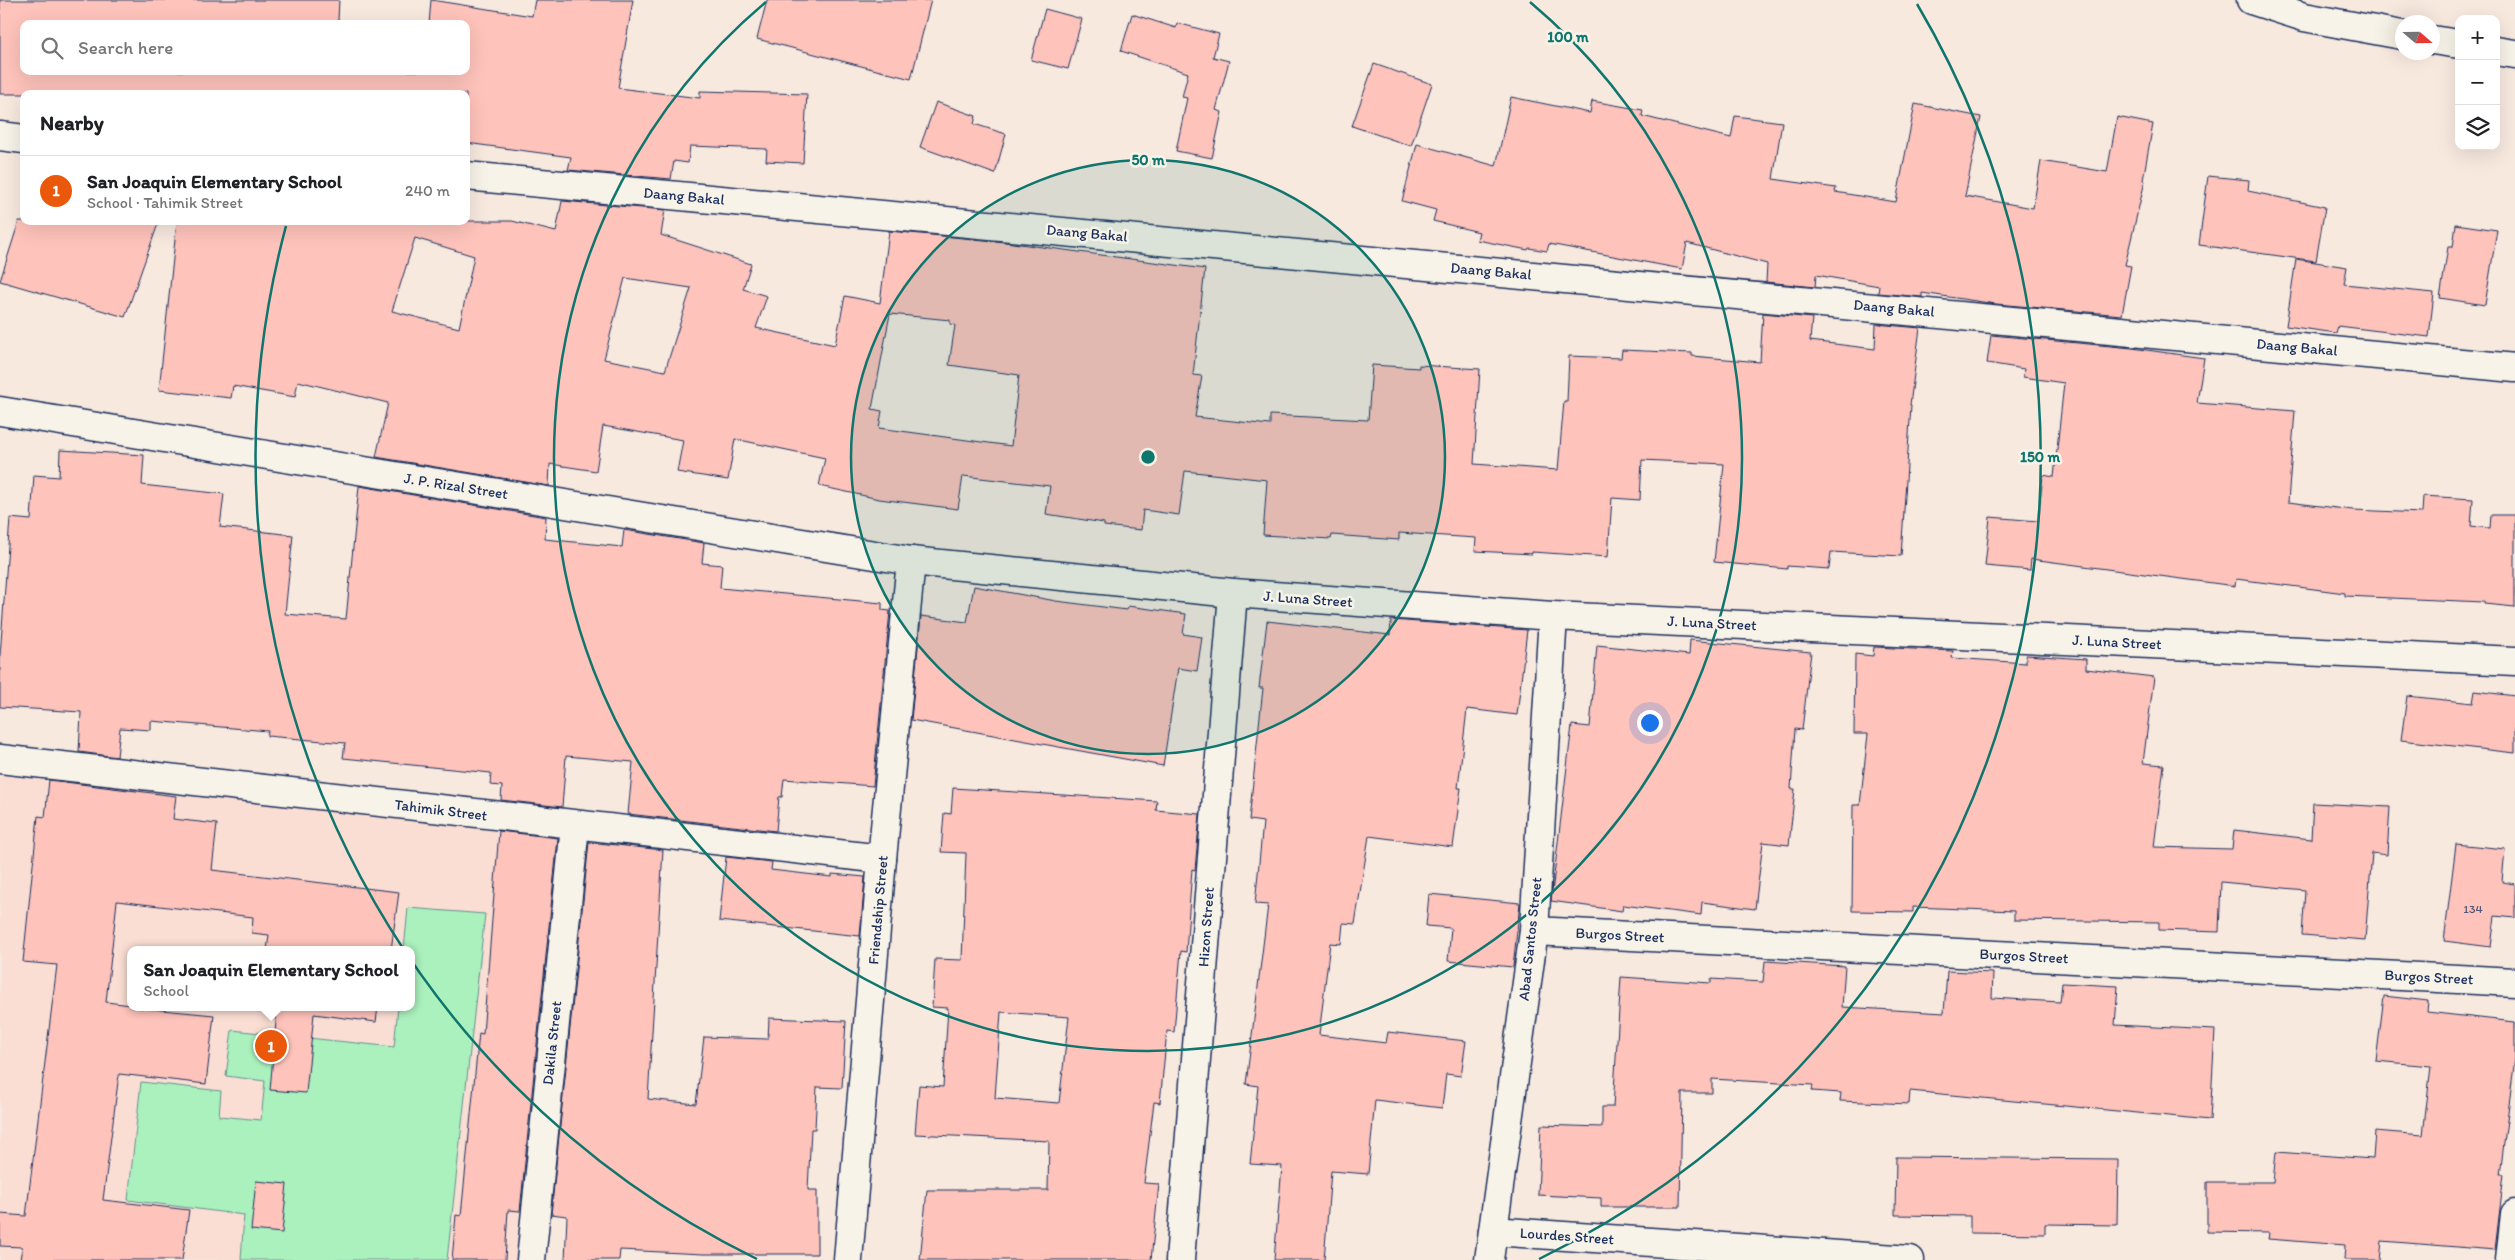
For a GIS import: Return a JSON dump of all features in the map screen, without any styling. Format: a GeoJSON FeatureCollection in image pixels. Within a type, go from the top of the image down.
{"type":"FeatureCollection","features":[{"type":"Feature","properties":{"kind":"main road"},"geometry":{"type":"LineString","coordinates":[[2251,0],[2304,18],[2395,34]]}},
{"type":"Feature","properties":{"kind":"main road"},"geometry":{"type":"LineString","coordinates":[[2440,41],[2455,43]]}},
{"type":"Feature","properties":{"kind":"main road"},"geometry":{"type":"LineString","coordinates":[[2500,52],[2515,54]]}},
{"type":"Feature","properties":{"kind":"main road"},"geometry":{"type":"LineString","coordinates":[[0,136],[20,138]]}},
{"type":"Feature","properties":{"kind":"main road","name":"Daang Bakal"},"geometry":{"type":"LineString","coordinates":[[470,176],[2515,368]]}},
{"type":"Feature","properties":{"kind":"main road","name":"J. P. Rizal Street"},"geometry":{"type":"LineString","coordinates":[[0,411],[911,561]]}},
{"type":"Feature","properties":{"kind":"main road","name":"J. Luna Street"},"geometry":{"type":"LineString","coordinates":[[911,561],[1232,593],[1553,616],[2515,661]]}},
{"type":"Feature","properties":{"kind":"main road","name":"Friendship Street"},"geometry":{"type":"LineString","coordinates":[[848,1260],[882,859],[911,561]]}},
{"type":"Feature","properties":{"kind":"main road","name":"Hizon Street"},"geometry":{"type":"LineString","coordinates":[[1180,1260],[1232,593]]}},
{"type":"Feature","properties":{"kind":"main road","name":"Abad Santos Street"},"geometry":{"type":"LineString","coordinates":[[1489,1260],[1534,931],[1553,616]]}},
{"type":"Feature","properties":{"kind":"main road","name":"Tahimik Street"},"geometry":{"type":"LineString","coordinates":[[0,759],[575,826],[882,859]]}},
{"type":"Feature","properties":{"kind":"main road","name":"Dakila Street"},"geometry":{"type":"LineString","coordinates":[[531,1260],[575,826]]}},
{"type":"Feature","properties":{"kind":"main road","name":"Burgos Street"},"geometry":{"type":"LineString","coordinates":[[1534,931],[2515,982]]}},
{"type":"Feature","properties":{"kind":"main road"},"geometry":{"type":"LineString","coordinates":[[2510,1260],[2515,1214]]}},
{"type":"Feature","properties":{"kind":"main road","name":"Lourdes Street"},"geometry":{"type":"LineString","coordinates":[[1492,1231],[1910,1260]]}},
{"type":"Feature","properties":{"kind":"shaded area"},"geometry":{"type":"Polygon","coordinates":[[[0,775],[560,832],[526,1260],[0,1260],[0,775]]]}},
{"type":"Feature","properties":{"kind":"green space"},"geometry":{"type":"Polygon","coordinates":[[[408,908],[485,914],[447,1260],[241,1260],[244,1215],[128,1200],[141,1082],[221,1091],[219,1116],[261,1120],[265,1081],[226,1076],[232,1030],[394,1047],[398,1011],[415,1011],[415,946],[404,946],[408,908]]]}},
{"type":"Feature","properties":{"kind":"building"},"geometry":{"type":"Polygon","coordinates":[[[0,0],[339,0],[338,20],[20,20],[20,75],[470,75],[470,20],[429,20],[431,0],[532,16],[535,0],[633,0],[618,88],[700,98],[700,91],[807,94],[803,163],[766,161],[767,149],[690,146],[688,163],[674,161],[671,179],[568,170],[571,157],[470,144],[470,90],[20,90],[20,94],[0,94],[0,0]]]}},
{"type":"Feature","properties":{"kind":"building"},"geometry":{"type":"Polygon","coordinates":[[[767,0],[931,0],[911,79],[757,39],[767,0]]]}},
{"type":"Feature","properties":{"kind":"building"},"geometry":{"type":"Polygon","coordinates":[[[1045,9],[1082,19],[1068,69],[1031,60],[1045,9]]]}},
{"type":"Feature","properties":{"kind":"building"},"geometry":{"type":"Polygon","coordinates":[[[1132,14],[1176,28],[1177,23],[1219,34],[1213,57],[1229,61],[1216,110],[1222,112],[1212,158],[1176,151],[1187,98],[1182,97],[1188,73],[1121,51],[1132,14]]]}},
{"type":"Feature","properties":{"kind":"building"},"geometry":{"type":"Polygon","coordinates":[[[1374,64],[1432,84],[1411,146],[1352,126],[1374,64]]]}},
{"type":"Feature","properties":{"kind":"building"},"geometry":{"type":"Polygon","coordinates":[[[1511,97],[1590,113],[1592,101],[1643,110],[1642,116],[1731,138],[1735,116],[1782,122],[1773,179],[1836,188],[1835,192],[1896,202],[1915,104],[1981,117],[1965,196],[2033,208],[2041,161],[2107,172],[2117,117],[2153,124],[2143,180],[2145,181],[2125,265],[2131,266],[2122,315],[1996,304],[1922,293],[1922,297],[1878,293],[1879,286],[1816,275],[1815,287],[1766,282],[1767,264],[1687,243],[1682,269],[1549,244],[1547,251],[1529,248],[1528,250],[1477,240],[1479,232],[1433,221],[1436,210],[1402,201],[1417,144],[1496,166],[1511,97]]]}},
{"type":"Feature","properties":{"kind":"building"},"geometry":{"type":"Polygon","coordinates":[[[936,102],[976,116],[974,124],[1006,134],[995,174],[920,147],[936,102]]]}},
{"type":"Feature","properties":{"kind":"building"},"geometry":{"type":"Polygon","coordinates":[[[2208,176],[2249,180],[2248,191],[2325,207],[2316,261],[2199,245],[2208,176]]]}},
{"type":"Feature","properties":{"kind":"building"},"geometry":{"type":"Polygon","coordinates":[[[562,201],[665,210],[661,235],[751,264],[743,289],[767,296],[756,328],[835,345],[845,296],[880,303],[889,231],[1005,242],[1205,269],[1193,375],[1202,376],[1195,417],[1270,425],[1270,415],[1368,420],[1372,365],[1419,368],[1419,365],[1480,369],[1474,464],[1558,470],[1564,401],[1567,401],[1569,356],[1621,358],[1622,350],[1692,353],[1692,356],[1760,362],[1763,313],[1812,318],[1810,341],[1875,349],[1876,324],[1920,328],[1910,405],[1901,556],[1831,552],[1829,569],[1787,566],[1787,569],[1714,562],[1724,464],[1642,460],[1640,500],[1612,498],[1608,557],[1532,552],[1532,554],[1475,551],[1476,538],[1399,533],[1399,540],[1332,535],[1331,539],[1263,535],[1267,480],[1185,471],[1179,515],[1143,510],[1141,530],[1104,526],[1104,523],[1046,514],[1050,486],[963,476],[958,509],[879,499],[819,486],[825,458],[735,439],[728,480],[677,472],[683,440],[603,426],[596,471],[550,464],[549,486],[376,457],[388,403],[298,381],[295,397],[233,386],[231,398],[159,390],[177,225],[470,225],[470,221],[512,221],[556,232],[562,201]],[[415,238],[392,311],[459,328],[474,256],[415,238]],[[625,278],[604,359],[665,371],[691,288],[625,278]],[[890,314],[872,409],[882,411],[879,428],[1011,446],[1019,375],[949,365],[955,325],[950,324],[950,320],[890,314]]]}},
{"type":"Feature","properties":{"kind":"building"},"geometry":{"type":"Polygon","coordinates":[[[19,221],[20,225],[158,225],[125,317],[0,281],[19,221]]]}},
{"type":"Feature","properties":{"kind":"building"},"geometry":{"type":"Polygon","coordinates":[[[2456,224],[2497,230],[2485,305],[2440,298],[2448,247],[2453,247],[2456,224]]]}},
{"type":"Feature","properties":{"kind":"building"},"geometry":{"type":"Polygon","coordinates":[[[2296,259],[2347,267],[2344,284],[2434,293],[2429,337],[2338,326],[2336,333],[2286,326],[2296,259]]]}},
{"type":"Feature","properties":{"kind":"building"},"geometry":{"type":"Polygon","coordinates":[[[1991,335],[2132,348],[2204,358],[2197,403],[2295,411],[2288,502],[2353,510],[2422,513],[2423,496],[2473,499],[2471,526],[2490,528],[2491,515],[2515,515],[2515,607],[2484,604],[2484,602],[2345,596],[2345,593],[2236,579],[2235,586],[2031,559],[2030,570],[1985,566],[1990,517],[2038,521],[2043,475],[2054,477],[2064,383],[2023,377],[2024,369],[1987,363],[1991,335]]]}},
{"type":"Feature","properties":{"kind":"building"},"geometry":{"type":"Polygon","coordinates":[[[60,450],[144,455],[142,485],[224,494],[220,527],[293,535],[285,614],[346,619],[359,486],[546,517],[545,539],[622,547],[624,530],[704,543],[702,563],[722,565],[720,588],[882,603],[882,610],[890,611],[873,786],[784,779],[782,797],[779,797],[776,831],[628,814],[633,762],[566,756],[562,807],[501,800],[502,786],[490,785],[491,773],[343,758],[345,743],[267,736],[268,731],[151,721],[151,730],[120,728],[117,757],[79,752],[81,712],[0,707],[0,656],[10,518],[31,520],[34,475],[59,477],[60,450]]]}},
{"type":"Feature","properties":{"kind":"building"},"geometry":{"type":"Polygon","coordinates":[[[974,586],[1056,601],[1127,610],[1128,606],[1186,614],[1183,634],[1202,637],[1197,671],[1178,668],[1163,766],[911,720],[921,616],[967,622],[974,586]]]}},
{"type":"Feature","properties":{"kind":"building"},"geometry":{"type":"Polygon","coordinates":[[[1391,620],[1527,630],[1517,715],[1467,709],[1458,788],[1461,788],[1453,847],[1369,836],[1355,924],[1343,923],[1341,944],[1330,943],[1319,1035],[1386,1043],[1388,1032],[1466,1041],[1461,1076],[1446,1074],[1442,1108],[1375,1100],[1368,1174],[1331,1171],[1324,1260],[1274,1260],[1282,1166],[1250,1164],[1258,1086],[1246,1084],[1268,905],[1255,904],[1263,822],[1249,820],[1263,688],[1259,688],[1267,621],[1390,635],[1391,620]]]}},
{"type":"Feature","properties":{"kind":"building"},"geometry":{"type":"Polygon","coordinates":[[[1690,640],[1811,652],[1802,730],[1795,729],[1791,789],[1795,789],[1789,845],[1763,842],[1755,909],[1702,902],[1701,915],[1623,905],[1622,911],[1551,901],[1572,725],[1590,727],[1597,645],[1689,655],[1690,640]]]}},
{"type":"Feature","properties":{"kind":"building"},"geometry":{"type":"Polygon","coordinates":[[[1874,647],[1953,651],[1952,658],[2026,663],[2026,655],[2086,659],[2086,669],[2154,677],[2143,763],[2164,765],[2154,847],[2232,849],[2234,830],[2311,839],[2313,803],[2390,807],[2387,855],[2372,853],[2365,940],[2302,935],[2305,890],[2221,882],[2219,932],[2159,930],[2159,922],[2014,920],[2014,911],[1913,907],[1913,912],[1852,911],[1853,805],[1860,805],[1868,734],[1854,734],[1855,654],[1873,656],[1874,647]]]}},
{"type":"Feature","properties":{"kind":"building"},"geometry":{"type":"Polygon","coordinates":[[[2475,691],[2515,696],[2515,753],[2401,740],[2407,696],[2473,703],[2475,691]]]}},
{"type":"Feature","properties":{"kind":"building"},"geometry":{"type":"Polygon","coordinates":[[[49,780],[176,796],[173,819],[217,824],[212,870],[399,892],[392,946],[268,946],[269,935],[252,933],[253,917],[117,901],[106,1002],[127,1005],[127,1011],[172,1011],[214,1015],[206,1084],[119,1074],[103,1200],[189,1210],[182,1260],[20,1260],[22,1247],[0,1246],[0,1214],[26,1216],[57,965],[23,962],[38,816],[45,817],[49,780]]]}},
{"type":"Feature","properties":{"kind":"building"},"geometry":{"type":"Polygon","coordinates":[[[953,788],[1157,801],[1156,810],[1200,814],[1195,870],[1192,869],[1186,952],[1181,951],[1174,1032],[1167,1031],[1160,1103],[1154,1102],[1144,1183],[1159,1184],[1151,1260],[920,1260],[927,1190],[1048,1190],[1049,1141],[915,1134],[919,1085],[943,1087],[948,1008],[932,1007],[935,959],[962,960],[966,853],[941,852],[944,813],[951,814],[953,788]],[[1001,1012],[995,1098],[1059,1103],[1069,1017],[1001,1012]]]}},
{"type":"Feature","properties":{"kind":"building"},"geometry":{"type":"Polygon","coordinates":[[[499,831],[558,838],[520,1211],[508,1210],[505,1260],[452,1260],[456,1215],[461,1216],[479,1033],[483,1034],[499,831]]]}},
{"type":"Feature","properties":{"kind":"building"},"geometry":{"type":"Polygon","coordinates":[[[589,842],[663,850],[648,1099],[696,1104],[704,1037],[768,1039],[769,1018],[846,1021],[842,1088],[817,1087],[815,1129],[811,1129],[808,1190],[817,1190],[817,1254],[703,1254],[620,1250],[619,1260],[565,1260],[567,1216],[551,1214],[589,842]]]}},
{"type":"Feature","properties":{"kind":"building"},"geometry":{"type":"Polygon","coordinates":[[[2456,844],[2505,849],[2502,882],[2515,884],[2515,918],[2495,916],[2491,947],[2444,941],[2456,844]]]}},
{"type":"Feature","properties":{"kind":"building"},"geometry":{"type":"Polygon","coordinates":[[[726,857],[772,862],[771,870],[832,877],[832,874],[865,877],[860,936],[719,921],[726,857]]]}},
{"type":"Feature","properties":{"kind":"building"},"geometry":{"type":"Polygon","coordinates":[[[1429,894],[1520,903],[1513,967],[1448,961],[1451,928],[1426,926],[1429,894]]]}},
{"type":"Feature","properties":{"kind":"building"},"geometry":{"type":"Polygon","coordinates":[[[1765,961],[1845,966],[1842,1007],[1944,1013],[1947,971],[1993,973],[1992,998],[2060,1002],[2062,983],[2118,986],[2115,1025],[2215,1030],[2210,1120],[1910,1091],[1909,1104],[1840,1101],[1841,1093],[1812,1091],[1813,1085],[1712,1079],[1712,1093],[1682,1093],[1680,1207],[1601,1207],[1601,1198],[1538,1195],[1541,1125],[1602,1127],[1602,1107],[1613,1107],[1621,977],[1711,983],[1711,979],[1763,982],[1765,961]]]}},
{"type":"Feature","properties":{"kind":"building"},"geometry":{"type":"Polygon","coordinates":[[[2384,996],[2428,1001],[2427,1012],[2515,1022],[2515,1058],[2500,1174],[2504,1174],[2495,1250],[2382,1241],[2380,1260],[2344,1260],[2345,1245],[2268,1239],[2269,1233],[2207,1232],[2207,1182],[2273,1182],[2276,1152],[2373,1159],[2375,1131],[2423,1135],[2431,1066],[2376,1061],[2384,996]]]}},
{"type":"Feature","properties":{"kind":"building"},"geometry":{"type":"Polygon","coordinates":[[[277,1011],[377,1011],[376,1022],[314,1014],[306,1093],[270,1090],[277,1011]]]}},
{"type":"Feature","properties":{"kind":"building"},"geometry":{"type":"Polygon","coordinates":[[[1896,1157],[2118,1159],[2117,1225],[2045,1224],[2045,1234],[1970,1233],[1970,1216],[1895,1215],[1896,1157]]]}},
{"type":"Feature","properties":{"kind":"building"},"geometry":{"type":"Polygon","coordinates":[[[256,1181],[287,1184],[282,1233],[251,1230],[256,1181]]]}},
{"type":"Feature","properties":{"kind":"place","name":"San Joaquin Elementary School"},"geometry":{"type":"Point","coordinates":[271,1046]}}]}
